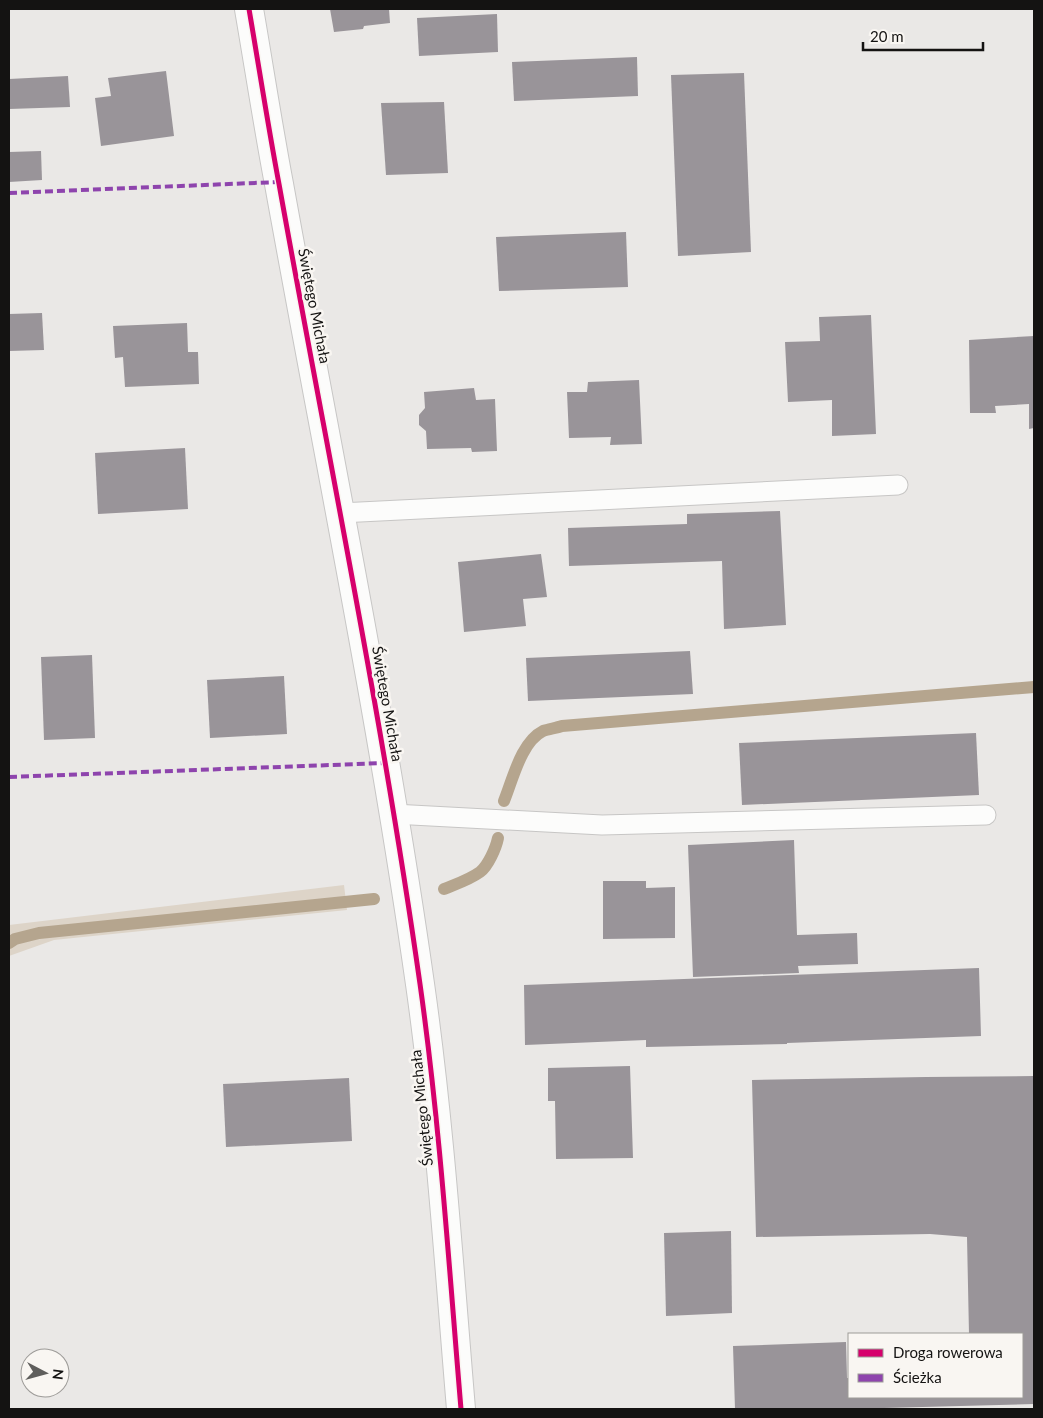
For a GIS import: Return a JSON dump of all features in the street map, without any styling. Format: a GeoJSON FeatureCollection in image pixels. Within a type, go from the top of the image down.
{"type":"FeatureCollection","features":[{"type":"Feature","properties":{"kind":"street","name":"Świętego Michała"},"geometry":{"type":"LineString","coordinates":[[249,9],[278,182],[394,814],[420,986],[438,1138],[461,1409]]}},
{"type":"Feature","properties":{"kind":"lane"},"geometry":{"type":"LineString","coordinates":[[340,512],[898,485]]}},
{"type":"Feature","properties":{"kind":"lane"},"geometry":{"type":"LineString","coordinates":[[394,814],[602,825],[986,815]]}},
{"type":"Feature","properties":{"kind":"shaded area"},"geometry":{"type":"Polygon","coordinates":[[[344,885],[347,910],[54,940],[9,956],[9,925],[344,885]]]}},
{"type":"Feature","properties":{"kind":"building"},"geometry":{"type":"Polygon","coordinates":[[[330,9],[389,9],[390,23],[364,26],[363,29],[334,32],[330,9]]]}},
{"type":"Feature","properties":{"kind":"building"},"geometry":{"type":"Polygon","coordinates":[[[497,14],[498,52],[419,56],[417,18],[497,14]]]}},
{"type":"Feature","properties":{"kind":"building"},"geometry":{"type":"Polygon","coordinates":[[[637,57],[638,96],[514,101],[512,62],[637,57]]]}},
{"type":"Feature","properties":{"kind":"building"},"geometry":{"type":"Polygon","coordinates":[[[166,71],[174,136],[101,146],[95,98],[111,96],[108,78],[166,71]]]}},
{"type":"Feature","properties":{"kind":"building"},"geometry":{"type":"Polygon","coordinates":[[[744,73],[751,252],[678,256],[671,75],[744,73]]]}},
{"type":"Feature","properties":{"kind":"building"},"geometry":{"type":"Polygon","coordinates":[[[68,76],[70,107],[9,109],[9,79],[68,76]]]}},
{"type":"Feature","properties":{"kind":"building"},"geometry":{"type":"Polygon","coordinates":[[[444,102],[448,173],[386,175],[381,103],[444,102]]]}},
{"type":"Feature","properties":{"kind":"building"},"geometry":{"type":"Polygon","coordinates":[[[41,151],[42,180],[9,182],[9,152],[41,151]]]}},
{"type":"Feature","properties":{"kind":"building"},"geometry":{"type":"Polygon","coordinates":[[[626,232],[628,287],[499,291],[496,237],[626,232]]]}},
{"type":"Feature","properties":{"kind":"building"},"geometry":{"type":"Polygon","coordinates":[[[42,313],[44,350],[9,351],[9,314],[42,313]]]}},
{"type":"Feature","properties":{"kind":"building"},"geometry":{"type":"Polygon","coordinates":[[[871,315],[876,434],[832,436],[832,400],[788,402],[785,342],[820,341],[819,317],[871,315]]]}},
{"type":"Feature","properties":{"kind":"building"},"geometry":{"type":"Polygon","coordinates":[[[187,323],[188,352],[198,352],[199,384],[125,387],[123,357],[115,358],[113,326],[187,323]]]}},
{"type":"Feature","properties":{"kind":"building"},"geometry":{"type":"Polygon","coordinates":[[[1034,336],[1034,428],[1029,429],[1029,404],[995,406],[996,413],[970,413],[969,340],[1034,336]]]}},
{"type":"Feature","properties":{"kind":"building"},"geometry":{"type":"Polygon","coordinates":[[[639,380],[642,444],[610,445],[611,437],[569,438],[567,392],[587,392],[588,382],[639,380]]]}},
{"type":"Feature","properties":{"kind":"building"},"geometry":{"type":"Polygon","coordinates":[[[474,388],[476,400],[495,399],[497,451],[472,452],[471,448],[427,449],[426,431],[419,425],[419,415],[425,408],[424,392],[474,388]]]}},
{"type":"Feature","properties":{"kind":"building"},"geometry":{"type":"Polygon","coordinates":[[[185,448],[188,509],[98,514],[95,453],[185,448]]]}},
{"type":"Feature","properties":{"kind":"building"},"geometry":{"type":"Polygon","coordinates":[[[780,511],[786,625],[724,629],[722,561],[569,566],[568,528],[687,524],[687,514],[780,511]]]}},
{"type":"Feature","properties":{"kind":"building"},"geometry":{"type":"Polygon","coordinates":[[[541,554],[547,597],[523,599],[526,626],[464,632],[458,562],[541,554]]]}},
{"type":"Feature","properties":{"kind":"building"},"geometry":{"type":"Polygon","coordinates":[[[690,651],[693,694],[528,701],[526,658],[690,651]]]}},
{"type":"Feature","properties":{"kind":"building"},"geometry":{"type":"Polygon","coordinates":[[[92,655],[95,738],[44,740],[41,657],[92,655]]]}},
{"type":"Feature","properties":{"kind":"building"},"geometry":{"type":"Polygon","coordinates":[[[284,676],[287,734],[210,738],[207,680],[284,676]]]}},
{"type":"Feature","properties":{"kind":"building"},"geometry":{"type":"Polygon","coordinates":[[[976,733],[979,795],[742,805],[739,743],[976,733]]]}},
{"type":"Feature","properties":{"kind":"building"},"geometry":{"type":"Polygon","coordinates":[[[794,840],[797,935],[857,933],[858,964],[798,966],[799,973],[693,977],[688,845],[794,840]]]}},
{"type":"Feature","properties":{"kind":"building"},"geometry":{"type":"Polygon","coordinates":[[[603,881],[646,881],[646,888],[675,887],[675,938],[603,939],[603,881]]]}},
{"type":"Feature","properties":{"kind":"building"},"geometry":{"type":"Polygon","coordinates":[[[979,968],[981,1036],[787,1044],[646,1047],[646,1040],[525,1045],[524,985],[979,968]]]}},
{"type":"Feature","properties":{"kind":"building"},"geometry":{"type":"Polygon","coordinates":[[[630,1066],[633,1158],[556,1159],[555,1101],[548,1101],[548,1068],[630,1066]]]}},
{"type":"Feature","properties":{"kind":"building"},"geometry":{"type":"Polygon","coordinates":[[[1034,1076],[1034,1404],[846,1409],[735,1409],[733,1346],[846,1342],[848,1398],[1023,1398],[1023,1333],[969,1333],[967,1237],[930,1234],[756,1237],[752,1080],[1034,1076]]]}},
{"type":"Feature","properties":{"kind":"building"},"geometry":{"type":"Polygon","coordinates":[[[349,1078],[352,1141],[226,1147],[223,1084],[349,1078]]]}},
{"type":"Feature","properties":{"kind":"building"},"geometry":{"type":"Polygon","coordinates":[[[731,1231],[732,1313],[666,1316],[664,1233],[731,1231]]]}},
{"type":"Feature","properties":{"kind":"waterway"},"geometry":{"type":"LineString","coordinates":[[504,801],[523,752],[529,743],[543,731],[562,726],[1034,687]]}},
{"type":"Feature","properties":{"kind":"waterway"},"geometry":{"type":"LineString","coordinates":[[444,889],[480,872],[486,866],[498,838]]}},
{"type":"Feature","properties":{"kind":"waterway"},"geometry":{"type":"LineString","coordinates":[[9,943],[15,939],[39,933],[374,899]]}},
{"type":"Feature","properties":{"kind":"marked path"},"geometry":{"type":"LineString","coordinates":[[9,193],[278,182]]}},
{"type":"Feature","properties":{"kind":"marked path"},"geometry":{"type":"LineString","coordinates":[[9,777],[385,763]]}},
{"type":"Feature","properties":{"kind":"cycle path"},"geometry":{"type":"LineString","coordinates":[[249,9],[275,162],[389,783],[405,884],[433,1090],[444,1196],[461,1409]]}}]}
